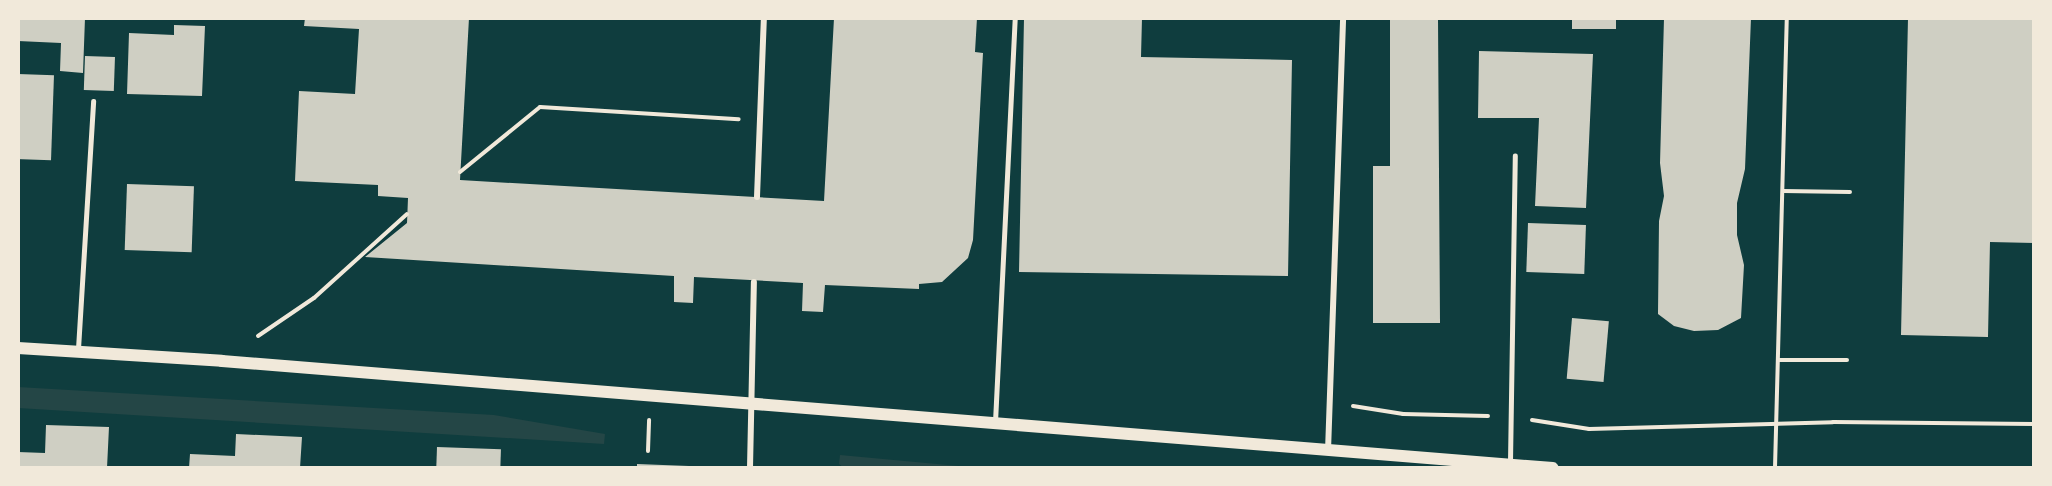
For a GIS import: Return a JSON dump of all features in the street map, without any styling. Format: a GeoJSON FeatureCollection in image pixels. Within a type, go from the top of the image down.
{"type":"FeatureCollection","features":[{"type":"Feature","properties":{"kind":"main road"},"geometry":{"type":"LineString","coordinates":[[18,348],[222,360],[751,405],[995,422],[1553,468]]}},
{"type":"Feature","properties":{"kind":"street"},"geometry":{"type":"LineString","coordinates":[[758,197],[764,18]]}},
{"type":"Feature","properties":{"kind":"street"},"geometry":{"type":"LineString","coordinates":[[1328,451],[1343,18]]}},
{"type":"Feature","properties":{"kind":"street"},"geometry":{"type":"LineString","coordinates":[[750,468],[754,282]]}},
{"type":"Feature","properties":{"kind":"lane"},"geometry":{"type":"LineString","coordinates":[[995,422],[1015,18]]}},
{"type":"Feature","properties":{"kind":"lane"},"geometry":{"type":"LineString","coordinates":[[78,352],[93,101]]}},
{"type":"Feature","properties":{"kind":"lane"},"geometry":{"type":"LineString","coordinates":[[1510,465],[1515,156]]}},
{"type":"Feature","properties":{"kind":"path"},"geometry":{"type":"LineString","coordinates":[[1775,468],[1774,423],[1779,360],[1787,18]]}},
{"type":"Feature","properties":{"kind":"path"},"geometry":{"type":"LineString","coordinates":[[460,172],[540,107],[761,120]]}},
{"type":"Feature","properties":{"kind":"path"},"geometry":{"type":"LineString","coordinates":[[1783,191],[1850,192]]}},
{"type":"Feature","properties":{"kind":"path"},"geometry":{"type":"LineString","coordinates":[[222,360],[314,298],[407,214]]}},
{"type":"Feature","properties":{"kind":"path"},"geometry":{"type":"LineString","coordinates":[[1779,360],[1847,360]]}},
{"type":"Feature","properties":{"kind":"path"},"geometry":{"type":"LineString","coordinates":[[1330,401],[1403,414],[1512,417],[1589,429],[1774,423],[2034,424]]}},
{"type":"Feature","properties":{"kind":"shaded area"},"geometry":{"type":"Polygon","coordinates":[[[18,387],[494,415],[605,434],[604,444],[18,408],[18,387]]]}},
{"type":"Feature","properties":{"kind":"shaded area"},"geometry":{"type":"Polygon","coordinates":[[[840,455],[980,468],[844,468],[839,464],[840,455]]]}},
{"type":"Feature","properties":{"kind":"building"},"geometry":{"type":"Polygon","coordinates":[[[18,18],[85,18],[83,73],[60,71],[61,43],[18,41],[18,18]]]}},
{"type":"Feature","properties":{"kind":"building"},"geometry":{"type":"Polygon","coordinates":[[[305,18],[469,18],[460,180],[824,201],[834,18],[977,18],[975,52],[983,53],[973,240],[968,258],[942,282],[919,284],[919,289],[825,285],[823,312],[802,311],[803,283],[694,277],[693,303],[674,302],[674,276],[365,257],[407,223],[408,198],[378,196],[378,185],[295,181],[299,91],[355,94],[359,29],[304,26],[305,18]]]}},
{"type":"Feature","properties":{"kind":"building"},"geometry":{"type":"Polygon","coordinates":[[[1024,18],[1142,18],[1141,57],[1292,60],[1288,276],[1019,272],[1024,18]]]}},
{"type":"Feature","properties":{"kind":"building"},"geometry":{"type":"Polygon","coordinates":[[[1390,18],[1438,18],[1440,323],[1373,323],[1373,166],[1390,166],[1390,18]]]}},
{"type":"Feature","properties":{"kind":"building"},"geometry":{"type":"Polygon","coordinates":[[[1572,18],[1616,18],[1616,29],[1572,29],[1572,18]]]}},
{"type":"Feature","properties":{"kind":"building"},"geometry":{"type":"Polygon","coordinates":[[[1664,18],[1751,18],[1745,169],[1737,203],[1737,235],[1744,265],[1741,318],[1718,330],[1694,331],[1674,326],[1658,314],[1659,221],[1664,196],[1660,163],[1664,18]]]}},
{"type":"Feature","properties":{"kind":"building"},"geometry":{"type":"Polygon","coordinates":[[[1908,18],[2034,18],[2034,243],[1990,242],[1988,337],[1901,335],[1908,18]]]}},
{"type":"Feature","properties":{"kind":"building"},"geometry":{"type":"Polygon","coordinates":[[[174,25],[205,26],[202,96],[127,94],[129,33],[174,35],[174,25]]]}},
{"type":"Feature","properties":{"kind":"building"},"geometry":{"type":"Polygon","coordinates":[[[1479,51],[1593,54],[1586,208],[1535,206],[1539,118],[1478,118],[1479,51]]]}},
{"type":"Feature","properties":{"kind":"building"},"geometry":{"type":"Polygon","coordinates":[[[85,56],[115,57],[114,91],[84,90],[85,56]]]}},
{"type":"Feature","properties":{"kind":"building"},"geometry":{"type":"Polygon","coordinates":[[[18,74],[54,75],[51,160],[18,159],[18,74]]]}},
{"type":"Feature","properties":{"kind":"building"},"geometry":{"type":"Polygon","coordinates":[[[127,184],[194,186],[192,252],[125,250],[127,184]]]}},
{"type":"Feature","properties":{"kind":"building"},"geometry":{"type":"Polygon","coordinates":[[[1528,223],[1586,225],[1584,274],[1526,272],[1528,223]]]}},
{"type":"Feature","properties":{"kind":"building"},"geometry":{"type":"Polygon","coordinates":[[[1572,318],[1609,321],[1604,382],[1567,379],[1572,318]]]}},
{"type":"Feature","properties":{"kind":"building"},"geometry":{"type":"Polygon","coordinates":[[[46,425],[109,427],[107,468],[18,468],[18,452],[45,453],[46,425]]]}},
{"type":"Feature","properties":{"kind":"building"},"geometry":{"type":"Polygon","coordinates":[[[236,434],[302,437],[300,468],[189,468],[190,454],[235,456],[236,434]]]}},
{"type":"Feature","properties":{"kind":"building"},"geometry":{"type":"Polygon","coordinates":[[[437,447],[501,449],[500,468],[436,468],[437,447]]]}},
{"type":"Feature","properties":{"kind":"building"},"geometry":{"type":"Polygon","coordinates":[[[637,464],[689,466],[689,468],[637,468],[637,464]]]}}]}
